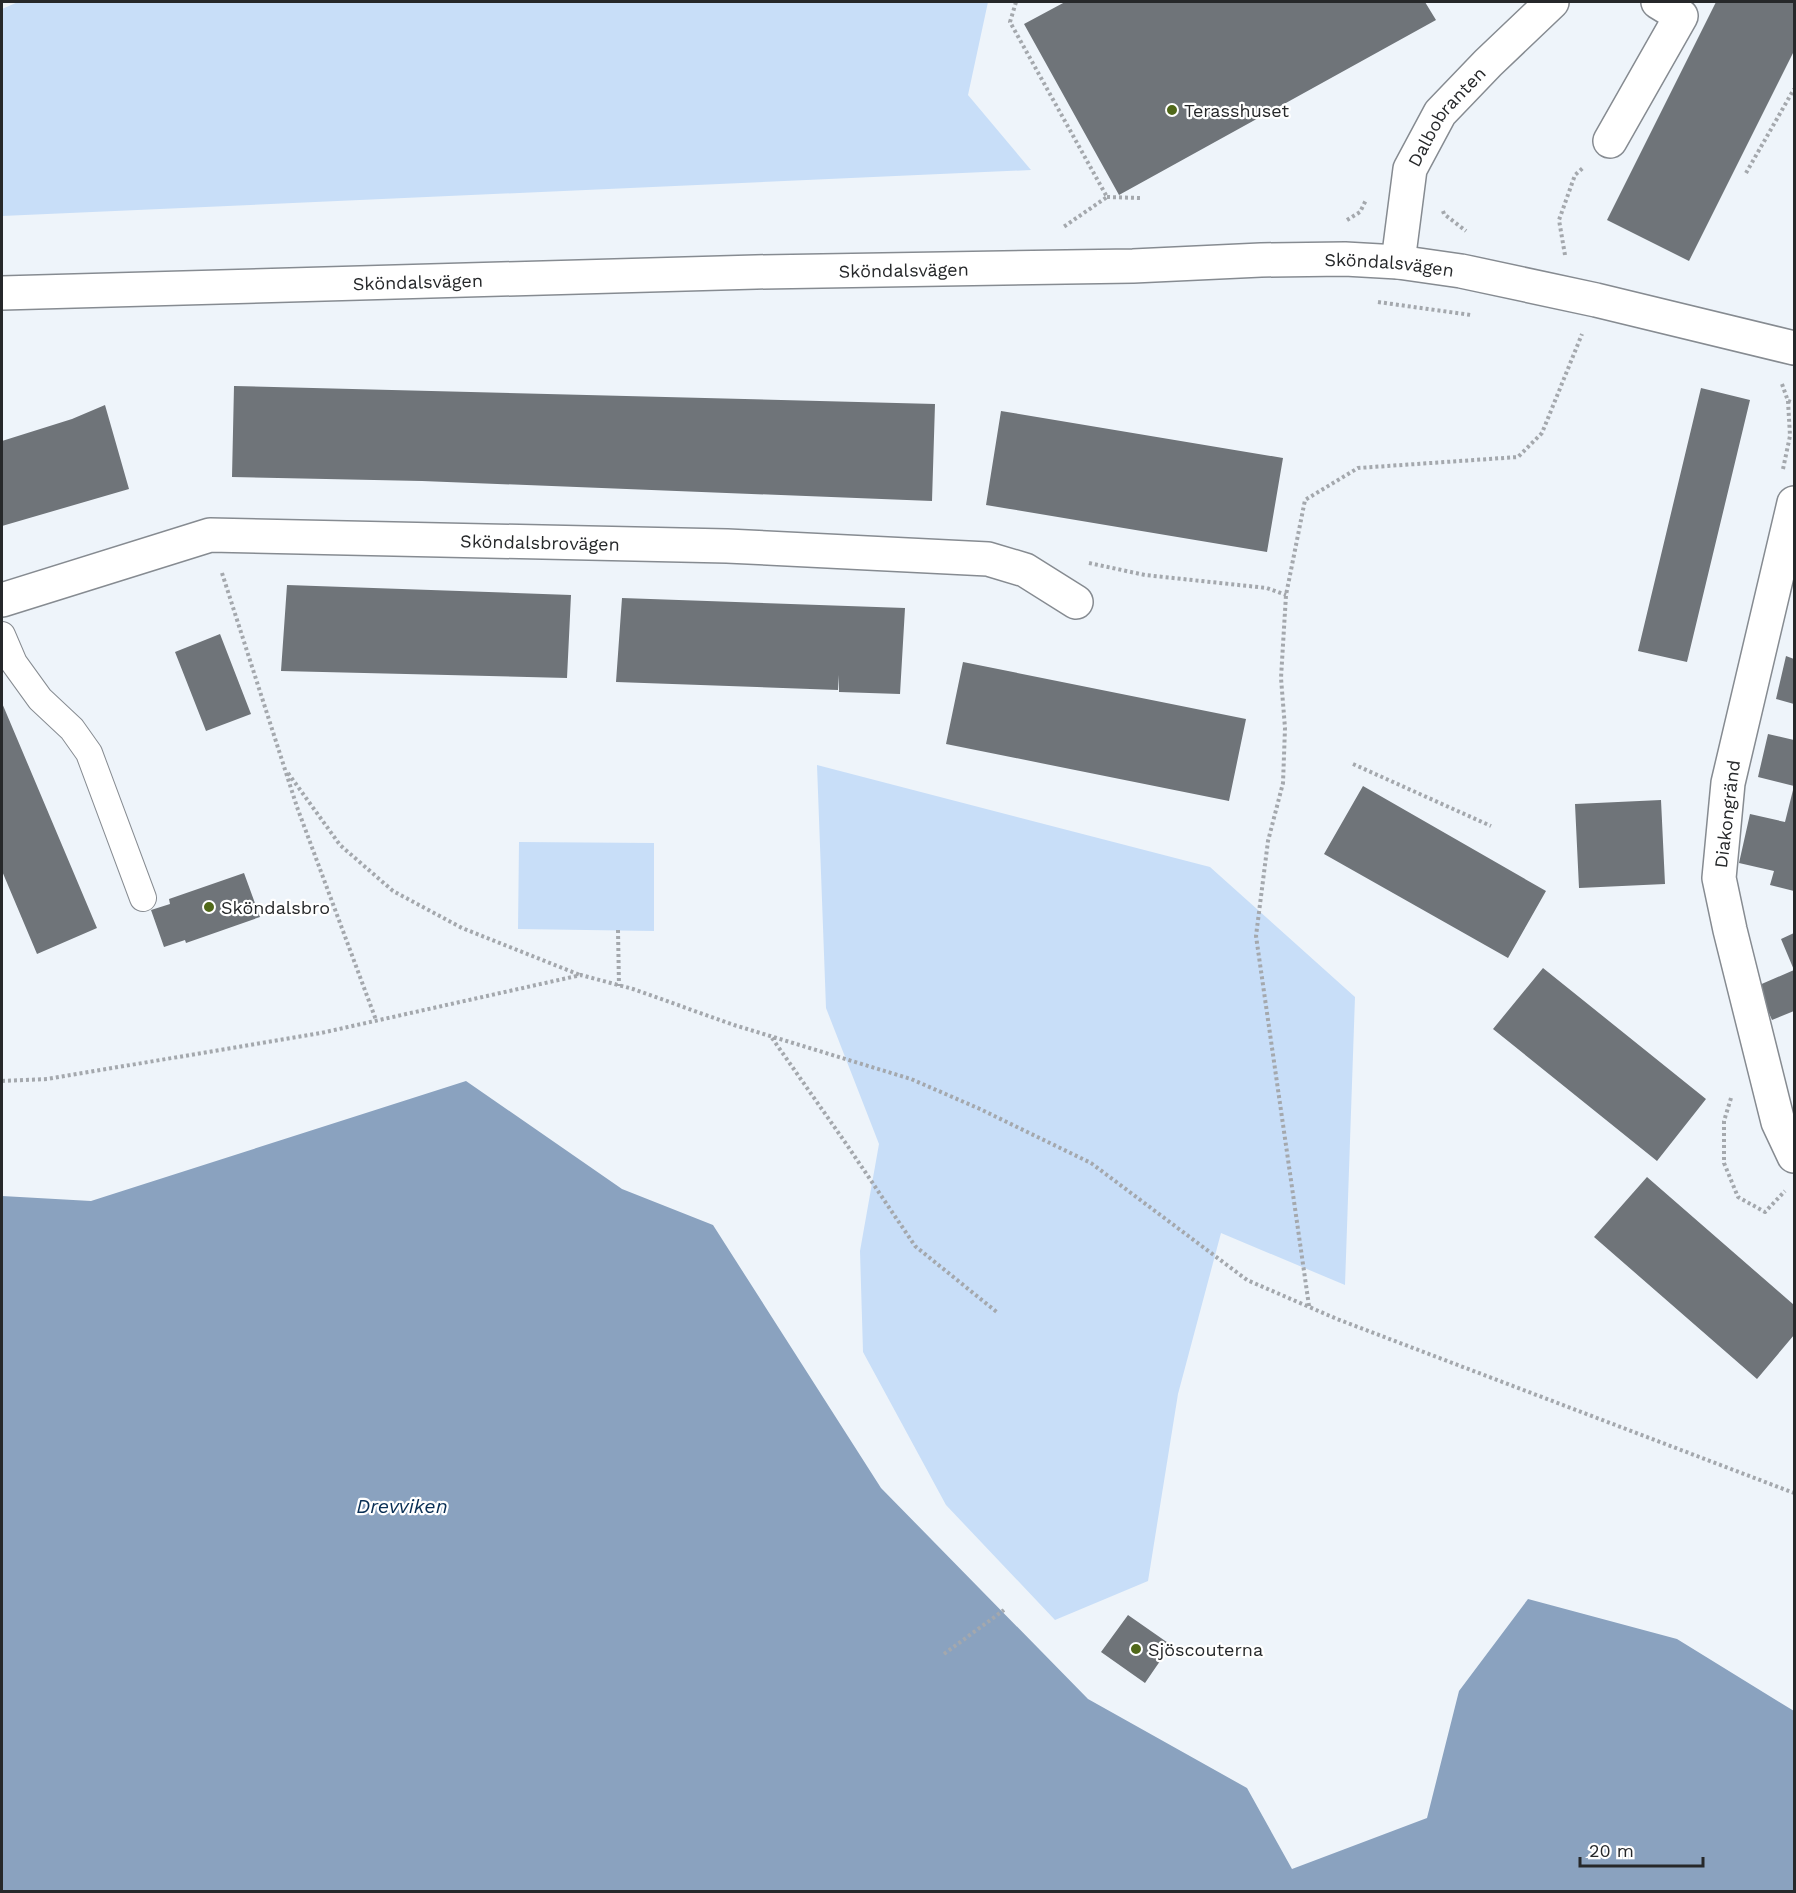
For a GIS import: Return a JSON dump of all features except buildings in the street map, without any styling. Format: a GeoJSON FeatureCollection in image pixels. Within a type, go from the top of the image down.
{"type":"FeatureCollection","features":[{"type":"Feature","properties":{"kind":"street","name":"Dalbobranten"},"geometry":{"type":"LineString","coordinates":[[1398,262],[1410,169],[1440,113],[1552,2]]}},
{"type":"Feature","properties":{"kind":"street"},"geometry":{"type":"LineString","coordinates":[[1610,141],[1676,6]]}},
{"type":"Feature","properties":{"kind":"street","name":"Sköndalsvägen"},"geometry":{"type":"LineString","coordinates":[[2,293],[768,271],[1132,266],[1345,259],[1398,262],[1461,271],[1596,300],[1794,348]]}},
{"type":"Feature","properties":{"kind":"street","name":"Diakongränd"},"geometry":{"type":"LineString","coordinates":[[1794,503],[1728,783],[1719,878],[1778,1122],[1794,1156]]}},
{"type":"Feature","properties":{"kind":"street","name":"Sköndalsbrovägen"},"geometry":{"type":"LineString","coordinates":[[2,600],[210,535],[727,546],[988,559],[1025,570],[1076,602]]}},
{"type":"Feature","properties":{"kind":"lane"},"geometry":{"type":"LineString","coordinates":[[2,635],[14,663],[40,699],[72,729],[89,753],[143,898]]}},
{"type":"Feature","properties":{"kind":"path"},"geometry":{"type":"LineString","coordinates":[[1016,2],[1010,22],[1107,197]]}},
{"type":"Feature","properties":{"kind":"path"},"geometry":{"type":"LineString","coordinates":[[1746,173],[1794,89]]}},
{"type":"Feature","properties":{"kind":"path"},"geometry":{"type":"LineString","coordinates":[[1554,253],[1566,256],[1559,220],[1575,175],[1610,141]]}},
{"type":"Feature","properties":{"kind":"path"},"geometry":{"type":"LineString","coordinates":[[1346,220],[1360,212],[1370,192]]}},
{"type":"Feature","properties":{"kind":"path"},"geometry":{"type":"LineString","coordinates":[[1058,231],[1107,197],[1140,198]]}},
{"type":"Feature","properties":{"kind":"path"},"geometry":{"type":"LineString","coordinates":[[1442,204],[1444,214],[1463,230],[1475,233]]}},
{"type":"Feature","properties":{"kind":"path"},"geometry":{"type":"LineString","coordinates":[[1309,1307],[1256,936],[1268,841],[1283,783],[1285,728],[1281,678],[1286,595],[1305,500],[1358,468],[1518,457],[1542,433],[1596,300]]}},
{"type":"Feature","properties":{"kind":"path"},"geometry":{"type":"LineString","coordinates":[[1374,301],[1478,316]]}},
{"type":"Feature","properties":{"kind":"path"},"geometry":{"type":"LineString","coordinates":[[1570,333],[1581,336],[1592,334]]}},
{"type":"Feature","properties":{"kind":"path"},"geometry":{"type":"LineString","coordinates":[[1780,379],[1788,401],[1794,403]]}},
{"type":"Feature","properties":{"kind":"path"},"geometry":{"type":"LineString","coordinates":[[210,535],[297,807],[376,1020]]}},
{"type":"Feature","properties":{"kind":"path"},"geometry":{"type":"LineString","coordinates":[[1353,764],[1491,826]]}},
{"type":"Feature","properties":{"kind":"path"},"geometry":{"type":"LineString","coordinates":[[285,770],[340,845],[393,891],[462,928],[581,975],[911,1079],[980,1109],[1091,1163],[1247,1280],[1309,1307],[1794,1493]]}},
{"type":"Feature","properties":{"kind":"path"},"geometry":{"type":"LineString","coordinates":[[618,930],[619,986]]}},
{"type":"Feature","properties":{"kind":"path"},"geometry":{"type":"LineString","coordinates":[[2,1081],[47,1079],[321,1033],[581,975]]}},
{"type":"Feature","properties":{"kind":"path"},"geometry":{"type":"LineString","coordinates":[[772,1037],[915,1246],[998,1313]]}},
{"type":"Feature","properties":{"kind":"path"},"geometry":{"type":"LineString","coordinates":[[944,1654],[1004,1610]]}},
{"type":"Feature","properties":{"kind":"shaded area"},"geometry":{"type":"Polygon","coordinates":[[[18,2],[988,2],[968,95],[1031,170],[2,216],[2,9],[18,2]]]}},
{"type":"Feature","properties":{"kind":"shaded area"},"geometry":{"type":"Polygon","coordinates":[[[817,765],[1210,867],[1355,997],[1345,1285],[1221,1233],[1178,1394],[1148,1581],[1055,1620],[946,1505],[863,1352],[860,1251],[879,1144],[826,1008],[817,765]]]}},
{"type":"Feature","properties":{"kind":"shaded area"},"geometry":{"type":"Polygon","coordinates":[[[519,842],[654,843],[654,931],[518,929],[519,842]]]}},
{"type":"Feature","properties":{"kind":"water","name":"Drevviken"},"geometry":{"type":"Polygon","coordinates":[[[466,1081],[622,1189],[713,1225],[881,1488],[1088,1699],[1247,1788],[1292,1869],[1427,1818],[1459,1691],[1528,1599],[1677,1639],[1794,1711],[1794,1891],[2,1891],[2,1196],[91,1201],[466,1081]]]}},
{"type":"Feature","properties":{"kind":"place","name":"Terasshuset"},"geometry":{"type":"Point","coordinates":[1172,110]}},
{"type":"Feature","properties":{"kind":"place","name":"Sköndalsbro"},"geometry":{"type":"Point","coordinates":[209,907]}},
{"type":"Feature","properties":{"kind":"place","name":"Sjöscouterna"},"geometry":{"type":"Point","coordinates":[1136,1649]}}]}
